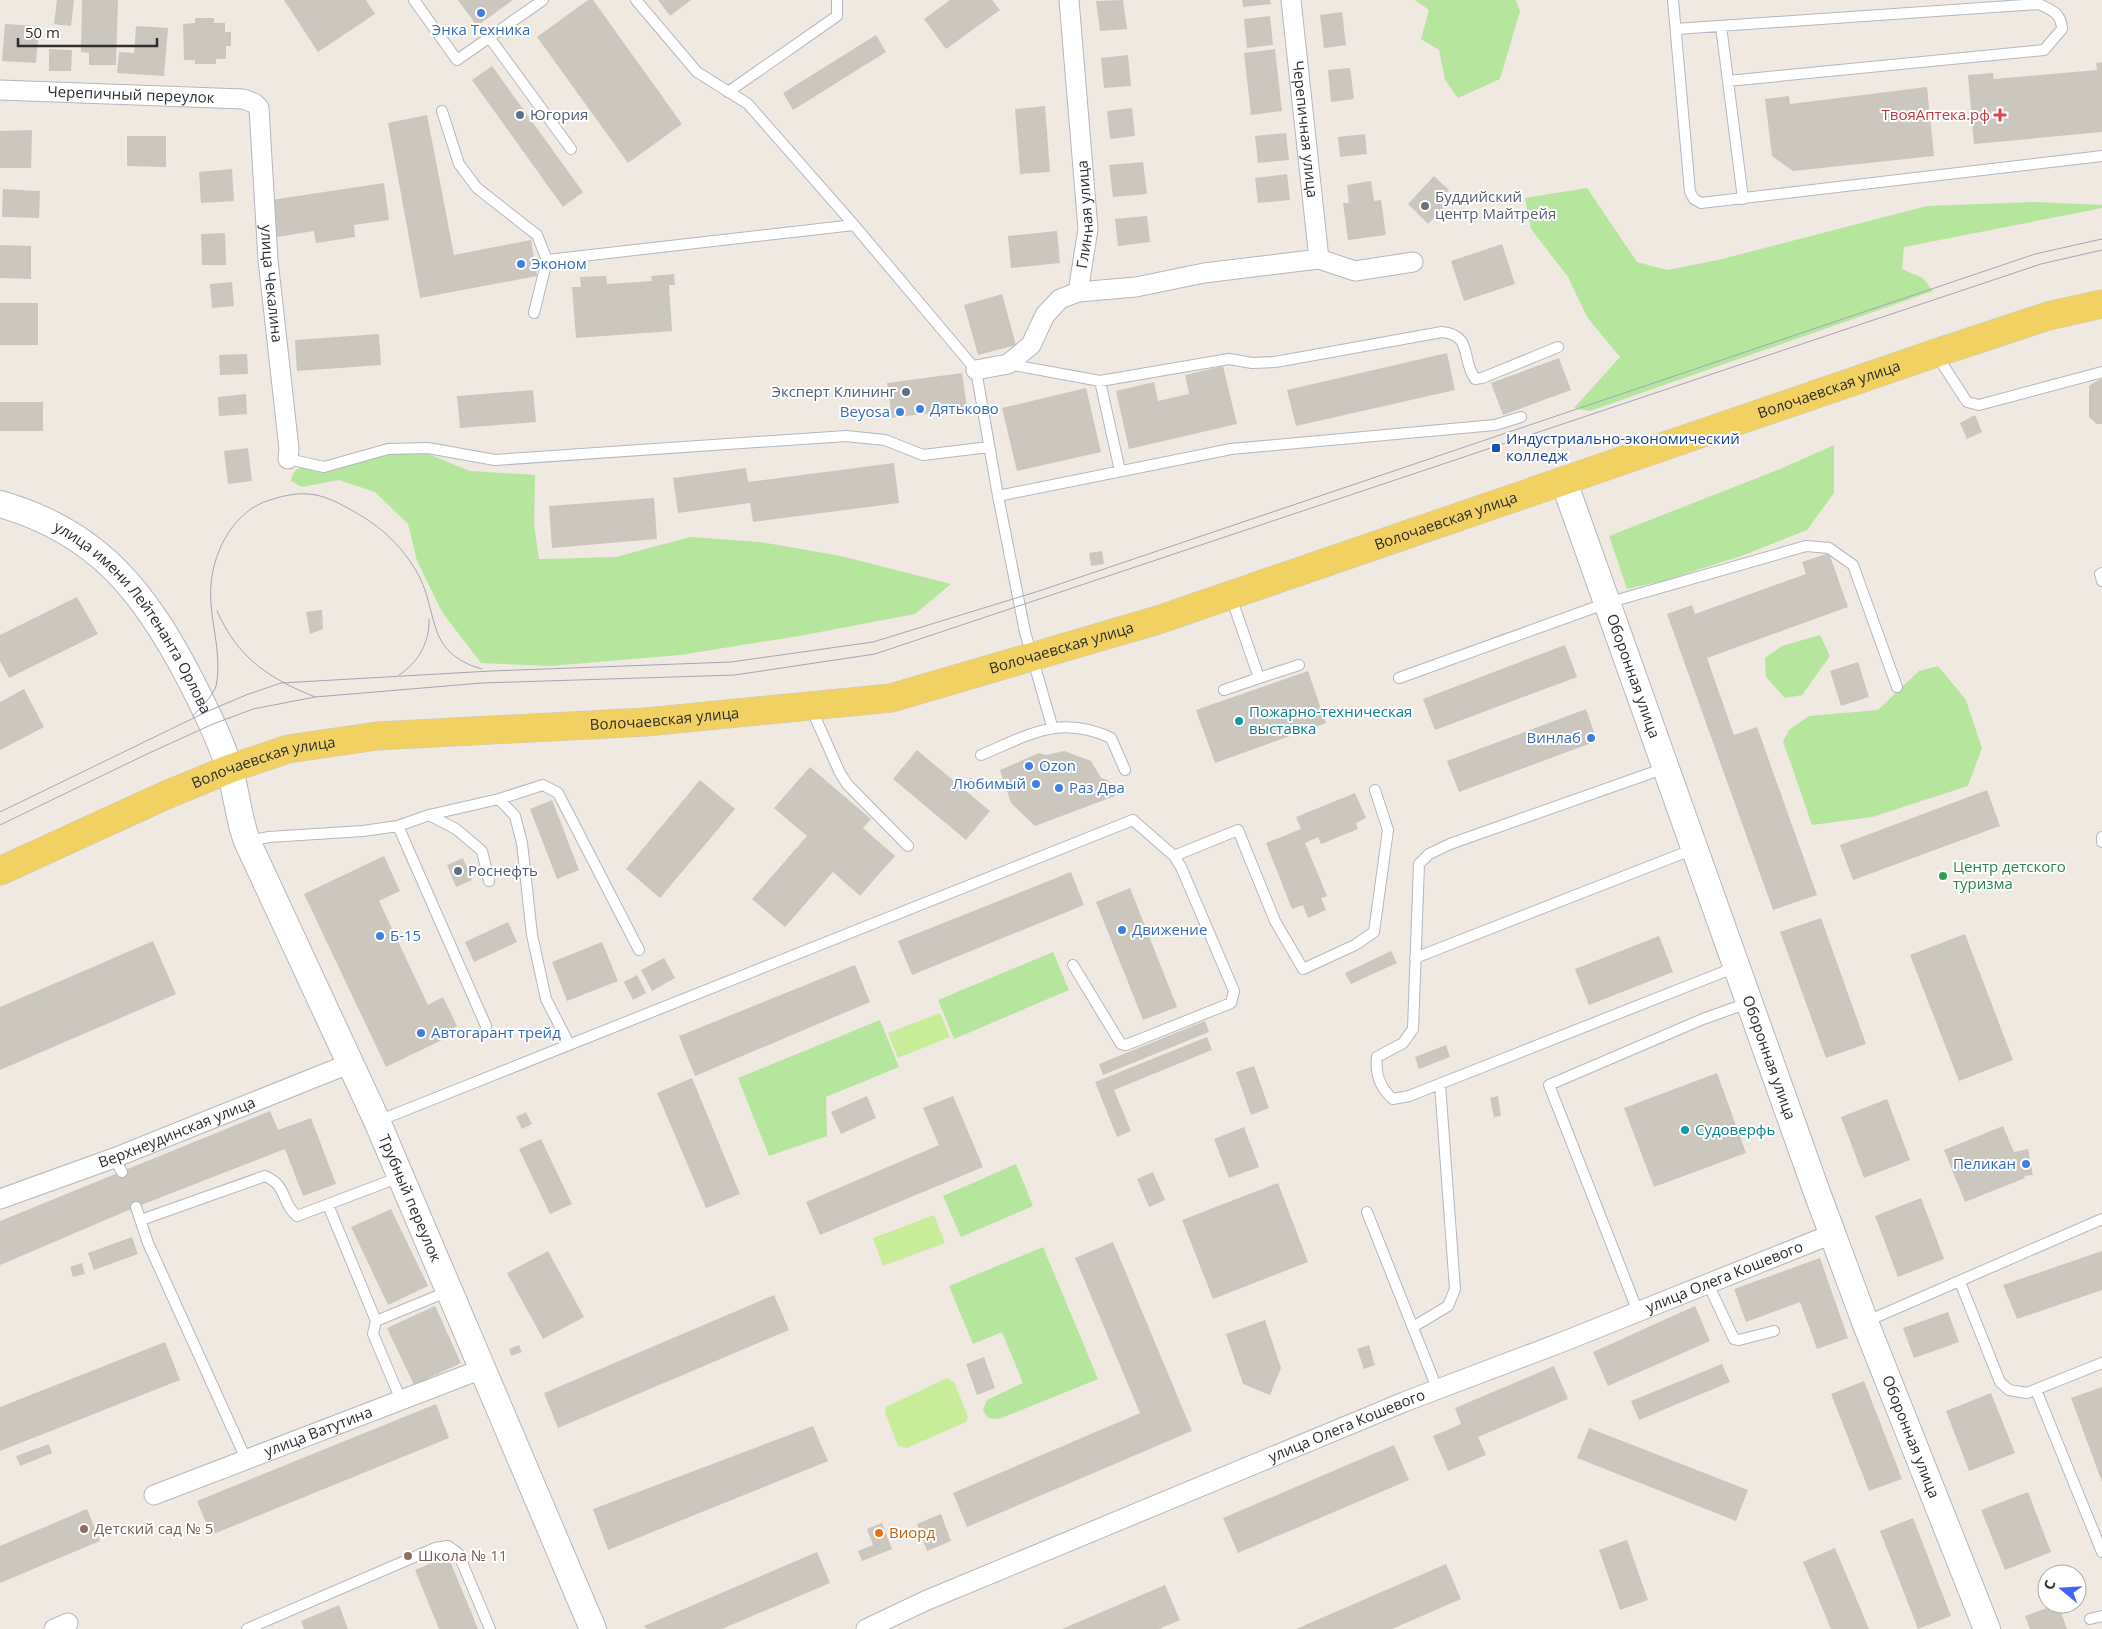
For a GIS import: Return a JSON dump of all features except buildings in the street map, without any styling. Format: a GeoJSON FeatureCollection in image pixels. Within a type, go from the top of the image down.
{"type":"FeatureCollection","features":[{"type":"Feature","properties":{"kind":"main road","name":"Волочаевская улица"},"geometry":{"type":"LineString","coordinates":[[0,871],[164,796],[229,769],[288,749],[377,736],[609,724],[810,707],[891,698],[1158,620],[1936,353],[2048,316],[2102,304]]}},
{"type":"Feature","properties":{"kind":"street","name":"Глинная улица"},"geometry":{"type":"LineString","coordinates":[[1069,0],[1088,229],[1078,292]]}},
{"type":"Feature","properties":{"kind":"street","name":"Черепичная улица"},"geometry":{"type":"LineString","coordinates":[[1291,0],[1319,259]]}},
{"type":"Feature","properties":{"kind":"street","name":"Черепичный переулок"},"geometry":{"type":"LineString","coordinates":[[0,90],[243,99],[254,103],[260,108]]}},
{"type":"Feature","properties":{"kind":"street","name":"улица Чекалина"},"geometry":{"type":"LineString","coordinates":[[260,108],[268,260],[289,449],[288,459]]}},
{"type":"Feature","properties":{"kind":"street"},"geometry":{"type":"LineString","coordinates":[[976,370],[1008,364],[1031,345],[1045,315],[1060,299],[1078,292],[1136,287],[1204,273],[1319,259],[1355,271],[1413,262]]}},
{"type":"Feature","properties":{"kind":"street","name":"Оборонная улица"},"geometry":{"type":"LineString","coordinates":[[1564,482],[1832,1234],[1987,1629]]}},
{"type":"Feature","properties":{"kind":"street","name":"улица имени Лейтенанта Орлова"},"geometry":{"type":"LineString","coordinates":[[0,504],[49,522],[76,538],[102,558],[142,599],[178,657],[213,724],[229,769]]}},
{"type":"Feature","properties":{"kind":"street","name":"Трубный переулок"},"geometry":{"type":"LineString","coordinates":[[229,769],[242,828],[247,841],[377,1121],[593,1629]]}},
{"type":"Feature","properties":{"kind":"street","name":"Верхнеудинская улица"},"geometry":{"type":"LineString","coordinates":[[0,1199],[118,1165],[351,1063]]}},
{"type":"Feature","properties":{"kind":"street","name":"улица Олега Кошевого"},"geometry":{"type":"LineString","coordinates":[[866,1629],[944,1594],[1395,1406],[1438,1391],[1832,1234]]}},
{"type":"Feature","properties":{"kind":"street","name":"улица Ватутина"},"geometry":{"type":"LineString","coordinates":[[154,1495],[482,1368]]}},
{"type":"Feature","properties":{"kind":"lane"},"geometry":{"type":"LineString","coordinates":[[414,0],[457,60],[542,0]]}},
{"type":"Feature","properties":{"kind":"lane"},"geometry":{"type":"LineString","coordinates":[[636,0],[697,72],[748,104],[854,225],[976,370],[998,496],[1031,658],[1052,726]]}},
{"type":"Feature","properties":{"kind":"lane"},"geometry":{"type":"LineString","coordinates":[[728,92],[837,16],[837,0]]}},
{"type":"Feature","properties":{"kind":"lane"},"geometry":{"type":"LineString","coordinates":[[1673,0],[1690,192],[1701,203],[2102,156]]}},
{"type":"Feature","properties":{"kind":"lane"},"geometry":{"type":"LineString","coordinates":[[1676,29],[2040,4],[2057,13],[2062,19],[2062,30],[2044,50],[1728,81]]}},
{"type":"Feature","properties":{"kind":"lane"},"geometry":{"type":"LineString","coordinates":[[1721,26],[1743,199]]}},
{"type":"Feature","properties":{"kind":"lane"},"geometry":{"type":"LineString","coordinates":[[489,37],[571,149]]}},
{"type":"Feature","properties":{"kind":"lane"},"geometry":{"type":"LineString","coordinates":[[442,111],[458,164],[477,188],[538,235],[547,260],[534,313]]}},
{"type":"Feature","properties":{"kind":"lane"},"geometry":{"type":"LineString","coordinates":[[547,260],[854,225]]}},
{"type":"Feature","properties":{"kind":"lane"},"geometry":{"type":"LineString","coordinates":[[1008,364],[1100,381],[1229,359],[1275,362],[1442,332],[1453,333],[1461,340],[1472,375],[1475,378],[1482,378],[1558,348]]}},
{"type":"Feature","properties":{"kind":"lane"},"geometry":{"type":"LineString","coordinates":[[1936,353],[1967,402],[1979,406],[2102,372]]}},
{"type":"Feature","properties":{"kind":"lane"},"geometry":{"type":"LineString","coordinates":[[1100,381],[1120,471]]}},
{"type":"Feature","properties":{"kind":"lane"},"geometry":{"type":"LineString","coordinates":[[998,496],[1232,449],[1495,425],[1521,417]]}},
{"type":"Feature","properties":{"kind":"lane"},"geometry":{"type":"LineString","coordinates":[[288,459],[324,467],[388,449],[428,448],[495,460],[846,436],[885,440],[923,455],[989,447]]}},
{"type":"Feature","properties":{"kind":"lane"},"geometry":{"type":"LineString","coordinates":[[1399,678],[1607,603],[1806,546],[1829,548],[1853,565],[1898,687]]}},
{"type":"Feature","properties":{"kind":"lane"},"geometry":{"type":"LineString","coordinates":[[2102,573],[2100,574],[2102,581]]}},
{"type":"Feature","properties":{"kind":"lane"},"geometry":{"type":"LineString","coordinates":[[1230,596],[1259,678]]}},
{"type":"Feature","properties":{"kind":"lane"},"geometry":{"type":"LineString","coordinates":[[1224,690],[1299,664]]}},
{"type":"Feature","properties":{"kind":"lane"},"geometry":{"type":"LineString","coordinates":[[810,707],[840,773],[847,784],[908,846]]}},
{"type":"Feature","properties":{"kind":"lane"},"geometry":{"type":"LineString","coordinates":[[981,755],[1052,726],[1092,729],[1111,738],[1125,770]]}},
{"type":"Feature","properties":{"kind":"lane"},"geometry":{"type":"LineString","coordinates":[[1665,767],[1450,844],[1429,854],[1419,864],[1413,1029],[1402,1043],[1377,1057],[1375,1070],[1383,1090],[1393,1100],[1440,1084],[1737,966]]}},
{"type":"Feature","properties":{"kind":"lane"},"geometry":{"type":"LineString","coordinates":[[247,841],[269,837],[364,831],[398,826],[428,815],[499,799],[543,785],[558,793],[639,950]]}},
{"type":"Feature","properties":{"kind":"lane"},"geometry":{"type":"LineString","coordinates":[[1174,856],[1238,830],[1275,920],[1303,969],[1355,945],[1374,932],[1388,830],[1375,790]]}},
{"type":"Feature","properties":{"kind":"lane"},"geometry":{"type":"LineString","coordinates":[[499,799],[515,816],[522,843],[532,935],[546,999],[569,1044]]}},
{"type":"Feature","properties":{"kind":"lane"},"geometry":{"type":"LineString","coordinates":[[428,815],[456,829],[482,851],[489,881]]}},
{"type":"Feature","properties":{"kind":"lane"},"geometry":{"type":"LineString","coordinates":[[377,1121],[1133,820],[1174,856],[1181,867],[1234,991],[1231,1003],[1126,1045],[1122,1044],[1073,965]]}},
{"type":"Feature","properties":{"kind":"lane"},"geometry":{"type":"LineString","coordinates":[[398,826],[486,1026]]}},
{"type":"Feature","properties":{"kind":"lane"},"geometry":{"type":"LineString","coordinates":[[2102,837],[2102,842]]}},
{"type":"Feature","properties":{"kind":"lane"},"geometry":{"type":"LineString","coordinates":[[1415,958],[1695,849]]}},
{"type":"Feature","properties":{"kind":"lane"},"geometry":{"type":"LineString","coordinates":[[1638,1312],[1550,1085],[1703,1019],[1749,1002]]}},
{"type":"Feature","properties":{"kind":"lane"},"geometry":{"type":"LineString","coordinates":[[1413,1327],[1448,1306],[1455,1289],[1440,1084]]}},
{"type":"Feature","properties":{"kind":"lane"},"geometry":{"type":"LineString","coordinates":[[141,1220],[265,1176],[280,1186],[291,1211],[297,1216],[401,1176]]}},
{"type":"Feature","properties":{"kind":"lane"},"geometry":{"type":"LineString","coordinates":[[328,1205],[376,1321],[374,1334],[401,1400]]}},
{"type":"Feature","properties":{"kind":"lane"},"geometry":{"type":"LineString","coordinates":[[136,1208],[148,1243],[246,1459]]}},
{"type":"Feature","properties":{"kind":"lane"},"geometry":{"type":"LineString","coordinates":[[1367,1212],[1438,1391]]}},
{"type":"Feature","properties":{"kind":"lane"},"geometry":{"type":"LineString","coordinates":[[1865,1322],[2102,1220]]}},
{"type":"Feature","properties":{"kind":"lane"},"geometry":{"type":"LineString","coordinates":[[1960,1282],[2000,1382],[2004,1387],[2018,1393],[2036,1390],[2102,1363]]}},
{"type":"Feature","properties":{"kind":"lane"},"geometry":{"type":"LineString","coordinates":[[1708,1284],[1734,1339],[1739,1340],[1774,1331]]}},
{"type":"Feature","properties":{"kind":"lane"},"geometry":{"type":"LineString","coordinates":[[376,1321],[449,1291]]}},
{"type":"Feature","properties":{"kind":"lane"},"geometry":{"type":"LineString","coordinates":[[2036,1390],[2102,1552]]}},
{"type":"Feature","properties":{"kind":"lane"},"geometry":{"type":"LineString","coordinates":[[247,1629],[436,1548],[448,1546],[458,1553],[490,1629]]}},
{"type":"Feature","properties":{"kind":"lane"},"geometry":{"type":"LineString","coordinates":[[2090,1619],[2102,1616]]}},
{"type":"Feature","properties":{"kind":"green space"},"geometry":{"type":"Polygon","coordinates":[[[1415,0],[1516,0],[1520,11],[1500,79],[1458,98],[1445,80],[1439,50],[1421,39],[1429,10],[1415,0]]]}},
{"type":"Feature","properties":{"kind":"green space"},"geometry":{"type":"Polygon","coordinates":[[[1587,188],[1637,262],[1667,270],[1718,260],[1927,206],[2036,202],[2102,205],[2102,208],[1904,247],[1902,269],[1923,278],[1933,291],[1590,411],[1574,408],[1620,357],[1587,317],[1568,277],[1531,229],[1525,198],[1587,188]]]}},
{"type":"Feature","properties":{"kind":"green space"},"geometry":{"type":"Polygon","coordinates":[[[1834,445],[1834,493],[1807,530],[1741,556],[1663,581],[1627,589],[1609,536],[1780,469],[1834,445]]]}},
{"type":"Feature","properties":{"kind":"green space"},"geometry":{"type":"Polygon","coordinates":[[[360,454],[428,454],[470,471],[535,475],[534,524],[539,559],[616,557],[690,537],[760,542],[841,556],[951,584],[915,614],[799,636],[680,655],[550,666],[481,663],[442,612],[417,561],[408,524],[375,492],[339,480],[302,487],[291,481],[297,469],[360,454]]]}},
{"type":"Feature","properties":{"kind":"green space"},"geometry":{"type":"Polygon","coordinates":[[[1820,635],[1830,656],[1802,695],[1785,698],[1766,677],[1765,658],[1782,646],[1820,635]]]}},
{"type":"Feature","properties":{"kind":"green space"},"geometry":{"type":"Polygon","coordinates":[[[1938,666],[1966,700],[1982,748],[1968,786],[1872,817],[1812,825],[1783,741],[1789,730],[1809,716],[1878,710],[1919,671],[1938,666]]]}},
{"type":"Feature","properties":{"kind":"green space"},"geometry":{"type":"Polygon","coordinates":[[[1053,952],[1069,990],[954,1039],[938,1000],[1053,952]]]}},
{"type":"Feature","properties":{"kind":"green space"},"geometry":{"type":"Polygon","coordinates":[[[940,1013],[950,1037],[898,1058],[888,1033],[940,1013]]]}},
{"type":"Feature","properties":{"kind":"green space"},"geometry":{"type":"Polygon","coordinates":[[[880,1020],[899,1067],[826,1097],[827,1136],[769,1156],[738,1078],[880,1020]]]}},
{"type":"Feature","properties":{"kind":"green space"},"geometry":{"type":"Polygon","coordinates":[[[1016,1164],[1033,1206],[961,1237],[943,1196],[1016,1164]]]}},
{"type":"Feature","properties":{"kind":"green space"},"geometry":{"type":"Polygon","coordinates":[[[934,1215],[945,1243],[883,1266],[873,1238],[934,1215]]]}},
{"type":"Feature","properties":{"kind":"green space"},"geometry":{"type":"Polygon","coordinates":[[[1043,1247],[1098,1379],[999,1419],[988,1418],[983,1410],[987,1400],[1023,1383],[1002,1332],[973,1344],[949,1286],[1043,1247]]]}},
{"type":"Feature","properties":{"kind":"green space"},"geometry":{"type":"Polygon","coordinates":[[[947,1378],[954,1382],[968,1417],[966,1422],[907,1448],[898,1446],[885,1412],[886,1407],[947,1378]]]}},
{"type":"Feature","properties":{"kind":"tram line"},"geometry":{"type":"LineString","coordinates":[[0,812],[206,712],[281,683],[491,671],[731,662],[873,642],[1039,591],[2035,254],[2102,239]]}},
{"type":"Feature","properties":{"kind":"tram line"},"geometry":{"type":"LineString","coordinates":[[0,825],[147,754],[213,724],[253,709],[315,697],[482,683],[735,675],[875,654],[2041,264],[2102,250]]}},
{"type":"Feature","properties":{"kind":"tram line"},"geometry":{"type":"LineString","coordinates":[[193,716],[209,698],[216,686],[218,660],[211,584],[213,571],[222,545],[228,533],[246,512],[270,500],[289,495],[307,494],[333,500],[364,517],[392,539],[408,558],[423,585],[441,641],[450,652],[463,662],[482,669]]}},
{"type":"Feature","properties":{"kind":"tram line"},"geometry":{"type":"LineString","coordinates":[[217,611],[235,642],[256,664],[283,682],[315,697]]}},
{"type":"Feature","properties":{"kind":"tram line"},"geometry":{"type":"LineString","coordinates":[[399,675],[412,664],[425,644],[429,619]]}},
{"type":"Feature","properties":{"kind":"place","name":"Энка Техника"},"geometry":{"type":"Point","coordinates":[481,13]}},
{"type":"Feature","properties":{"kind":"place","name":"Югория"},"geometry":{"type":"Point","coordinates":[520,115]}},
{"type":"Feature","properties":{"kind":"place","name":"ТвояАптека.рф"},"geometry":{"type":"Point","coordinates":[2000,115]}},
{"type":"Feature","properties":{"kind":"place","name":"Буддийский центр Майтрейя"},"geometry":{"type":"Point","coordinates":[1425,206]}},
{"type":"Feature","properties":{"kind":"place","name":"Эконом"},"geometry":{"type":"Point","coordinates":[521,264]}},
{"type":"Feature","properties":{"kind":"place","name":"Эксперт Клининг"},"geometry":{"type":"Point","coordinates":[906,392]}},
{"type":"Feature","properties":{"kind":"place","name":"Дятьково"},"geometry":{"type":"Point","coordinates":[920,409]}},
{"type":"Feature","properties":{"kind":"place","name":"Beyosa"},"geometry":{"type":"Point","coordinates":[900,412]}},
{"type":"Feature","properties":{"kind":"place","name":"Индустриально-экономический колледж"},"geometry":{"type":"Point","coordinates":[1496,448]}},
{"type":"Feature","properties":{"kind":"place","name":"Пожарно-техническая выставка"},"geometry":{"type":"Point","coordinates":[1239,721]}},
{"type":"Feature","properties":{"kind":"place","name":"Винлаб"},"geometry":{"type":"Point","coordinates":[1591,738]}},
{"type":"Feature","properties":{"kind":"place","name":"Ozon"},"geometry":{"type":"Point","coordinates":[1029,766]}},
{"type":"Feature","properties":{"kind":"place","name":"Любимый"},"geometry":{"type":"Point","coordinates":[1036,784]}},
{"type":"Feature","properties":{"kind":"place","name":"Раз Два"},"geometry":{"type":"Point","coordinates":[1059,788]}},
{"type":"Feature","properties":{"kind":"place","name":"Роснефть"},"geometry":{"type":"Point","coordinates":[458,871]}},
{"type":"Feature","properties":{"kind":"place","name":"Центр детского туризма"},"geometry":{"type":"Point","coordinates":[1943,876]}},
{"type":"Feature","properties":{"kind":"place","name":"Движение"},"geometry":{"type":"Point","coordinates":[1122,930]}},
{"type":"Feature","properties":{"kind":"place","name":"Б-15"},"geometry":{"type":"Point","coordinates":[380,936]}},
{"type":"Feature","properties":{"kind":"place","name":"Автогарант трейд"},"geometry":{"type":"Point","coordinates":[421,1033]}},
{"type":"Feature","properties":{"kind":"place","name":"Судоверфь"},"geometry":{"type":"Point","coordinates":[1685,1130]}},
{"type":"Feature","properties":{"kind":"place","name":"Пеликан"},"geometry":{"type":"Point","coordinates":[2026,1164]}},
{"type":"Feature","properties":{"kind":"place","name":"Детский сад № 5"},"geometry":{"type":"Point","coordinates":[84,1529]}},
{"type":"Feature","properties":{"kind":"place","name":"Виорд"},"geometry":{"type":"Point","coordinates":[879,1533]}},
{"type":"Feature","properties":{"kind":"place","name":"Школа № 11"},"geometry":{"type":"Point","coordinates":[408,1556]}}]}
